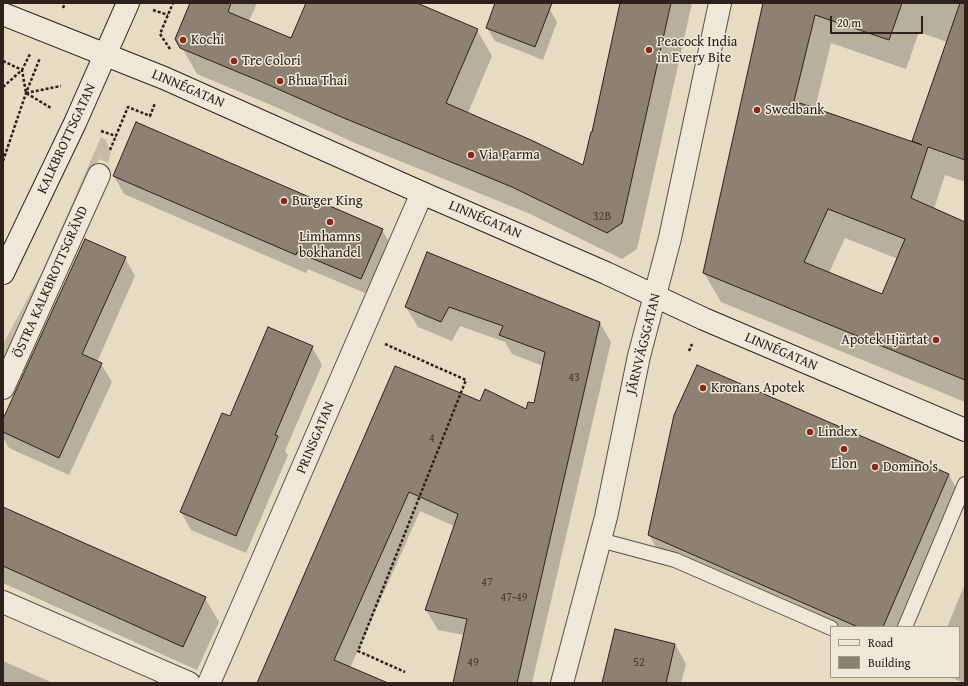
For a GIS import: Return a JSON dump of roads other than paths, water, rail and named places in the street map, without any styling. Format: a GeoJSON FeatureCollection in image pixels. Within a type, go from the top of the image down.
{"type":"FeatureCollection","features":[{"type":"Feature","properties":{"kind":"street","name":"KALKBROTTSGATAN"},"geometry":{"type":"LineString","coordinates":[[3,273],[75,123],[128,3]]}},
{"type":"Feature","properties":{"kind":"street","name":"JÄRNVÄGSGATAN"},"geometry":{"type":"LineString","coordinates":[[562,683],[606,517],[639,356],[670,238],[720,3]]}},
{"type":"Feature","properties":{"kind":"street","name":"LINNÉGATAN"},"geometry":{"type":"LineString","coordinates":[[3,14],[45,32],[164,78],[527,238],[656,296],[711,323],[965,430]]}},
{"type":"Feature","properties":{"kind":"street","name":"ÖSTRA KALKBROTTSGRÄND"},"geometry":{"type":"LineString","coordinates":[[3,388],[99,175]]}},
{"type":"Feature","properties":{"kind":"street","name":"PRINSGATAN"},"geometry":{"type":"LineString","coordinates":[[209,683],[422,193]]}},
{"type":"Feature","properties":{"kind":"street"},"geometry":{"type":"LineString","coordinates":[[3,602],[189,683]]}},
{"type":"Feature","properties":{"kind":"lane"},"geometry":{"type":"LineString","coordinates":[[905,626],[965,484]]}},
{"type":"Feature","properties":{"kind":"lane"},"geometry":{"type":"LineString","coordinates":[[600,540],[675,560],[830,628]]}},
{"type":"Feature","properties":{"kind":"place","name":"Kochi"},"geometry":{"type":"Point","coordinates":[183,40]}},
{"type":"Feature","properties":{"kind":"place","name":"Peacock India in Every Bite"},"geometry":{"type":"Point","coordinates":[649,50]}},
{"type":"Feature","properties":{"kind":"place","name":"Tre Colori"},"geometry":{"type":"Point","coordinates":[234,61]}},
{"type":"Feature","properties":{"kind":"place","name":"Bhua Thai"},"geometry":{"type":"Point","coordinates":[280,81]}},
{"type":"Feature","properties":{"kind":"place","name":"Swedbank"},"geometry":{"type":"Point","coordinates":[757,110]}},
{"type":"Feature","properties":{"kind":"place","name":"Via Parma"},"geometry":{"type":"Point","coordinates":[471,155]}},
{"type":"Feature","properties":{"kind":"place","name":"Burger King"},"geometry":{"type":"Point","coordinates":[284,201]}},
{"type":"Feature","properties":{"kind":"place","name":"Limhamns bokhandel"},"geometry":{"type":"Point","coordinates":[330,222]}},
{"type":"Feature","properties":{"kind":"place","name":"Apotek Hjärtat"},"geometry":{"type":"Point","coordinates":[936,340]}},
{"type":"Feature","properties":{"kind":"place","name":"Kronans Apotek"},"geometry":{"type":"Point","coordinates":[703,388]}},
{"type":"Feature","properties":{"kind":"place","name":"Lindex"},"geometry":{"type":"Point","coordinates":[810,432]}},
{"type":"Feature","properties":{"kind":"place","name":"Elon"},"geometry":{"type":"Point","coordinates":[844,449]}},
{"type":"Feature","properties":{"kind":"place","name":"Domino's"},"geometry":{"type":"Point","coordinates":[875,467]}}]}
